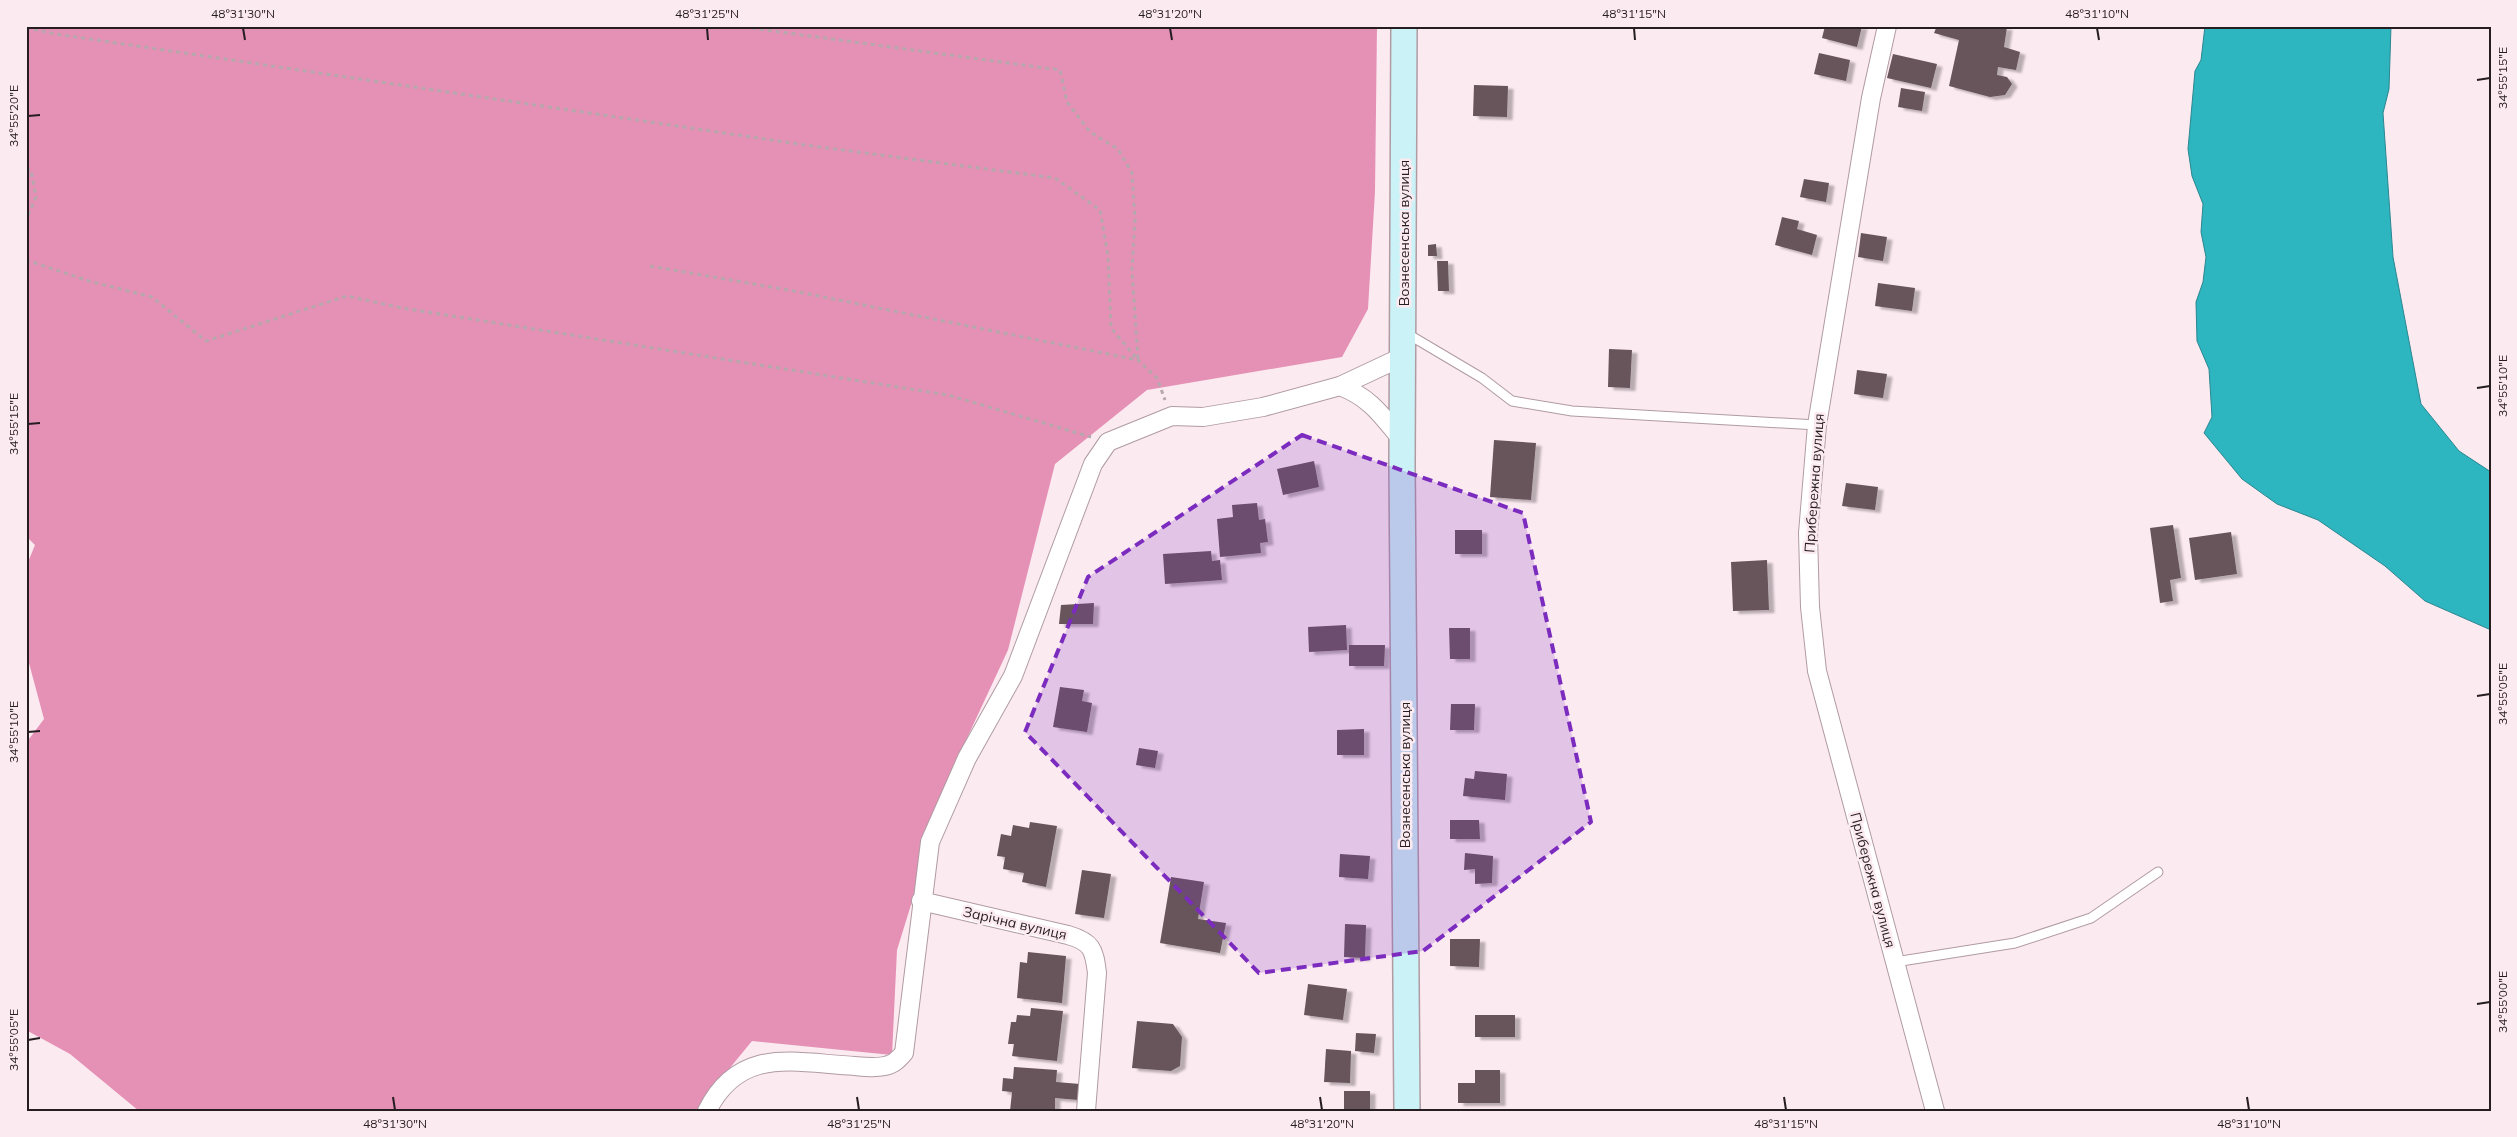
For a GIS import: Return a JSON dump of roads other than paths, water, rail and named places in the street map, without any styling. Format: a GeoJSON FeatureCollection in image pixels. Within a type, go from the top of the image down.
{"type":"FeatureCollection","features":[{"type":"Feature","properties":{"kind":"main road","name":"Вознесенська вулиця"},"geometry":{"type":"LineString","coordinates":[[1404,26],[1404,356],[1402,440],[1407,1111]]}},
{"type":"Feature","properties":{"kind":"street","name":"Прибережна вулиця"},"geometry":{"type":"LineString","coordinates":[[1887,26],[1872,98],[1817,425],[1808,533],[1810,607],[1817,671],[1935,1111]]}},
{"type":"Feature","properties":{"kind":"street"},"geometry":{"type":"LineString","coordinates":[[707,1111],[712,1100],[732,1078],[753,1065],[771,1061],[874,1067],[892,1064],[904,1053],[930,842],[967,758],[1013,676],[1093,464],[1108,442],[1172,416],[1203,417],[1262,407],[1340,386],[1404,356]]}},
{"type":"Feature","properties":{"kind":"street"},"geometry":{"type":"LineString","coordinates":[[1340,386],[1358,393],[1370,402],[1402,440]]}},
{"type":"Feature","properties":{"kind":"street","name":"Зарічна вулиця"},"geometry":{"type":"LineString","coordinates":[[922,901],[1082,939],[1094,951],[1098,973],[1086,1111]]}},
{"type":"Feature","properties":{"kind":"lane"},"geometry":{"type":"LineString","coordinates":[[1404,332],[1482,378],[1512,401],[1572,411],[1817,425]]}},
{"type":"Feature","properties":{"kind":"lane"},"geometry":{"type":"LineString","coordinates":[[1895,962],[2015,943],[2091,918],[2158,872]]}},
{"type":"Feature","properties":{"kind":"water"},"geometry":{"type":"Polygon","coordinates":[[[2205,26],[2391,26],[2389,89],[2383,113],[2393,257],[2421,404],[2459,451],[2491,472],[2491,630],[2425,601],[2385,566],[2318,520],[2277,504],[2242,479],[2204,433],[2212,417],[2209,369],[2197,341],[2196,302],[2203,282],[2206,257],[2201,232],[2203,204],[2192,176],[2188,149],[2195,71],[2201,60],[2205,26]]]}}]}
